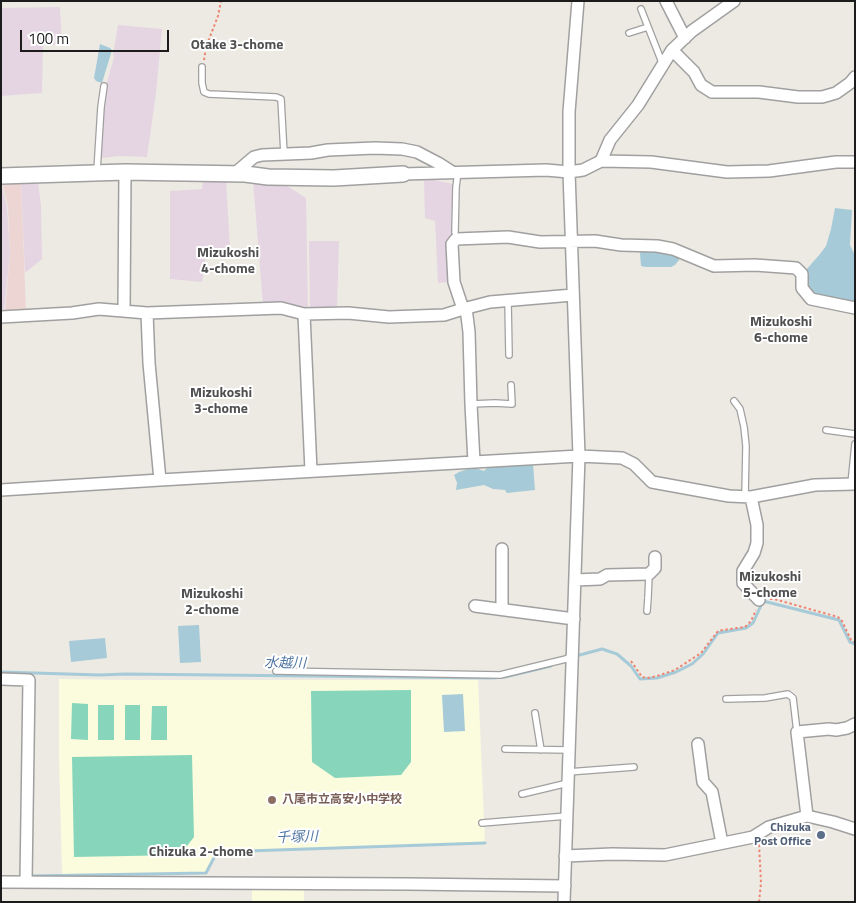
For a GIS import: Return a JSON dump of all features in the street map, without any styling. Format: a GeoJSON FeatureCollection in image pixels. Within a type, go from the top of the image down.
{"type":"FeatureCollection","features":[{"type":"Feature","properties":{"kind":"street"},"geometry":{"type":"LineString","coordinates":[[564,902],[579,456],[569,172],[569,112],[578,1]]}},
{"type":"Feature","properties":{"kind":"street"},"geometry":{"type":"LineString","coordinates":[[666,1],[685,38]]}},
{"type":"Feature","properties":{"kind":"street"},"geometry":{"type":"LineString","coordinates":[[600,162],[610,140],[638,105],[672,50],[692,31],[734,1]]}},
{"type":"Feature","properties":{"kind":"street"},"geometry":{"type":"LineString","coordinates":[[672,50],[694,72],[701,84],[712,92],[759,92],[798,97],[822,97],[836,93],[850,83],[855,76]]}},
{"type":"Feature","properties":{"kind":"street"},"geometry":{"type":"LineString","coordinates":[[234,174],[254,157],[262,155],[375,148],[402,149],[417,152],[455,172]]}},
{"type":"Feature","properties":{"kind":"street"},"geometry":{"type":"LineString","coordinates":[[1,176],[124,172],[334,178],[455,172],[546,170],[569,172],[583,170],[600,162],[651,162],[727,172],[769,171],[836,162],[855,162]]}},
{"type":"Feature","properties":{"kind":"street"},"geometry":{"type":"LineString","coordinates":[[124,172],[124,310]]}},
{"type":"Feature","properties":{"kind":"street"},"geometry":{"type":"LineString","coordinates":[[474,462],[469,332],[464,309],[454,282],[452,244],[456,239],[508,236],[540,242],[595,241],[621,245],[657,246],[673,249],[714,266],[755,265],[796,268],[802,274],[802,288],[811,299],[855,308]]}},
{"type":"Feature","properties":{"kind":"street"},"geometry":{"type":"LineString","coordinates":[[1,317],[72,313],[99,309],[147,313],[281,308],[304,314],[348,313],[389,317],[444,315],[490,302],[573,295]]}},
{"type":"Feature","properties":{"kind":"street"},"geometry":{"type":"LineString","coordinates":[[147,313],[149,363],[160,480]]}},
{"type":"Feature","properties":{"kind":"street"},"geometry":{"type":"LineString","coordinates":[[304,314],[311,471]]}},
{"type":"Feature","properties":{"kind":"street"},"geometry":{"type":"LineString","coordinates":[[1,490],[579,456],[622,458],[634,464],[652,482],[729,496],[748,497],[816,485],[853,484]]}},
{"type":"Feature","properties":{"kind":"street"},"geometry":{"type":"LineString","coordinates":[[748,497],[756,525],[757,543],[754,553],[743,571],[743,583],[759,600]]}},
{"type":"Feature","properties":{"kind":"street"},"geometry":{"type":"LineString","coordinates":[[502,549],[502,609]]}},
{"type":"Feature","properties":{"kind":"street"},"geometry":{"type":"LineString","coordinates":[[575,580],[600,579],[607,575],[648,574],[654,568],[655,557]]}},
{"type":"Feature","properties":{"kind":"street"},"geometry":{"type":"LineString","coordinates":[[475,606],[574,619]]}},
{"type":"Feature","properties":{"kind":"street"},"geometry":{"type":"LineString","coordinates":[[1,679],[29,680],[26,881]]}},
{"type":"Feature","properties":{"kind":"street"},"geometry":{"type":"LineString","coordinates":[[807,816],[797,732],[836,730],[855,724]]}},
{"type":"Feature","properties":{"kind":"street"},"geometry":{"type":"LineString","coordinates":[[698,744],[703,782],[712,792],[722,843]]}},
{"type":"Feature","properties":{"kind":"street"},"geometry":{"type":"LineString","coordinates":[[565,856],[612,854],[665,855],[753,837],[769,828],[807,816],[855,829]]}},
{"type":"Feature","properties":{"kind":"street"},"geometry":{"type":"LineString","coordinates":[[1,882],[565,886]]}},
{"type":"Feature","properties":{"kind":"lane"},"geometry":{"type":"LineString","coordinates":[[641,9],[663,65]]}},
{"type":"Feature","properties":{"kind":"lane"},"geometry":{"type":"LineString","coordinates":[[629,33],[648,27]]}},
{"type":"Feature","properties":{"kind":"lane"},"geometry":{"type":"LineString","coordinates":[[202,67],[204,92],[209,94],[276,97],[281,99],[284,154]]}},
{"type":"Feature","properties":{"kind":"lane"},"geometry":{"type":"LineString","coordinates":[[97,173],[104,86]]}},
{"type":"Feature","properties":{"kind":"lane"},"geometry":{"type":"LineString","coordinates":[[455,172],[455,232]]}},
{"type":"Feature","properties":{"kind":"lane"},"geometry":{"type":"LineString","coordinates":[[508,301],[509,355]]}},
{"type":"Feature","properties":{"kind":"lane"},"geometry":{"type":"LineString","coordinates":[[471,404],[512,404],[511,385]]}},
{"type":"Feature","properties":{"kind":"lane"},"geometry":{"type":"LineString","coordinates":[[734,401],[740,408],[744,426],[748,497]]}},
{"type":"Feature","properties":{"kind":"lane"},"geometry":{"type":"LineString","coordinates":[[826,430],[855,434]]}},
{"type":"Feature","properties":{"kind":"lane"},"geometry":{"type":"LineString","coordinates":[[853,484],[855,444]]}},
{"type":"Feature","properties":{"kind":"lane"},"geometry":{"type":"LineString","coordinates":[[647,610],[648,574]]}},
{"type":"Feature","properties":{"kind":"lane"},"geometry":{"type":"LineString","coordinates":[[276,671],[500,675],[572,655]]}},
{"type":"Feature","properties":{"kind":"lane"},"geometry":{"type":"LineString","coordinates":[[726,699],[765,698],[788,694],[793,698],[797,732]]}},
{"type":"Feature","properties":{"kind":"lane"},"geometry":{"type":"LineString","coordinates":[[535,713],[541,750]]}},
{"type":"Feature","properties":{"kind":"lane"},"geometry":{"type":"LineString","coordinates":[[504,750],[569,750]]}},
{"type":"Feature","properties":{"kind":"lane"},"geometry":{"type":"LineString","coordinates":[[522,794],[568,777],[634,767]]}},
{"type":"Feature","properties":{"kind":"lane"},"geometry":{"type":"LineString","coordinates":[[482,823],[567,816]]}},
{"type":"Feature","properties":{"kind":"path"},"geometry":{"type":"LineString","coordinates":[[202,67],[206,47],[218,16],[221,1]]}},
{"type":"Feature","properties":{"kind":"path"},"geometry":{"type":"LineString","coordinates":[[631,661],[642,677],[657,676],[675,670],[701,653],[718,631],[745,627],[751,621],[759,605],[759,600],[774,599],[838,617],[842,621],[851,640],[855,642]]}},
{"type":"Feature","properties":{"kind":"path"},"geometry":{"type":"LineString","coordinates":[[757,835],[760,847],[761,883],[759,902]]}},
{"type":"Feature","properties":{"kind":"shaded area"},"geometry":{"type":"Polygon","coordinates":[[[60,7],[62,45],[43,45],[42,93],[1,96],[1,8],[60,7]]]}},
{"type":"Feature","properties":{"kind":"shaded area"},"geometry":{"type":"Polygon","coordinates":[[[118,25],[162,29],[147,157],[120,156],[101,158],[105,89],[114,57],[118,25]]]}},
{"type":"Feature","properties":{"kind":"shaded area"},"geometry":{"type":"Polygon","coordinates":[[[424,178],[453,184],[452,282],[438,283],[435,221],[425,218],[424,178]]]}},
{"type":"Feature","properties":{"kind":"shaded area"},"geometry":{"type":"Polygon","coordinates":[[[203,179],[226,180],[230,248],[207,249],[202,282],[170,279],[170,191],[202,189],[203,179]]]}},
{"type":"Feature","properties":{"kind":"shaded area"},"geometry":{"type":"Polygon","coordinates":[[[253,180],[281,182],[306,198],[308,311],[263,305],[253,180]]]}},
{"type":"Feature","properties":{"kind":"shaded area"},"geometry":{"type":"Polygon","coordinates":[[[1,182],[7,207],[10,253],[4,311],[1,311],[1,182]]]}},
{"type":"Feature","properties":{"kind":"shaded area"},"geometry":{"type":"Polygon","coordinates":[[[2,182],[21,182],[26,312],[5,312],[10,253],[8,207],[2,182]]]}},
{"type":"Feature","properties":{"kind":"shaded area"},"geometry":{"type":"Polygon","coordinates":[[[21,182],[38,182],[41,206],[42,259],[25,273],[21,182]]]}},
{"type":"Feature","properties":{"kind":"shaded area"},"geometry":{"type":"Polygon","coordinates":[[[309,241],[339,241],[337,309],[310,311],[309,241]]]}},
{"type":"Feature","properties":{"kind":"shaded area","name":"八尾市立高安小中学校"},"geometry":{"type":"Polygon","coordinates":[[[59,679],[478,680],[485,843],[217,852],[206,873],[62,874],[59,679]]]}},
{"type":"Feature","properties":{"kind":"shaded area"},"geometry":{"type":"Polygon","coordinates":[[[252,888],[304,888],[304,902],[252,902],[252,888]]]}},
{"type":"Feature","properties":{"kind":"green space"},"geometry":{"type":"Polygon","coordinates":[[[411,690],[411,762],[401,775],[335,778],[312,762],[311,691],[411,690]]]}},
{"type":"Feature","properties":{"kind":"green space"},"geometry":{"type":"Polygon","coordinates":[[[72,703],[88,704],[88,740],[71,739],[72,703]]]}},
{"type":"Feature","properties":{"kind":"green space"},"geometry":{"type":"Polygon","coordinates":[[[98,705],[114,705],[114,740],[98,740],[98,705]]]}},
{"type":"Feature","properties":{"kind":"green space"},"geometry":{"type":"Polygon","coordinates":[[[125,705],[140,705],[140,740],[125,740],[125,705]]]}},
{"type":"Feature","properties":{"kind":"green space"},"geometry":{"type":"Polygon","coordinates":[[[152,706],[167,706],[167,740],[151,740],[152,706]]]}},
{"type":"Feature","properties":{"kind":"green space"},"geometry":{"type":"Polygon","coordinates":[[[192,755],[194,837],[180,855],[74,857],[72,757],[192,755]]]}},
{"type":"Feature","properties":{"kind":"water"},"geometry":{"type":"Polygon","coordinates":[[[100,44],[112,50],[102,83],[94,78],[100,44]]]}},
{"type":"Feature","properties":{"kind":"water"},"geometry":{"type":"Polygon","coordinates":[[[835,208],[852,210],[850,245],[855,255],[855,303],[816,294],[807,287],[806,270],[826,246],[835,208]]]}},
{"type":"Feature","properties":{"kind":"water"},"geometry":{"type":"Polygon","coordinates":[[[641,250],[680,254],[679,260],[671,267],[641,266],[641,250]]]}},
{"type":"Feature","properties":{"kind":"water"},"geometry":{"type":"Polygon","coordinates":[[[533,464],[535,490],[507,493],[505,490],[493,489],[484,485],[456,490],[457,483],[454,475],[459,472],[471,468],[484,471],[488,467],[533,464]]]}},
{"type":"Feature","properties":{"kind":"water"},"geometry":{"type":"Polygon","coordinates":[[[199,625],[201,662],[180,663],[178,626],[199,625]]]}},
{"type":"Feature","properties":{"kind":"water"},"geometry":{"type":"Polygon","coordinates":[[[105,638],[107,658],[71,662],[69,641],[105,638]]]}},
{"type":"Feature","properties":{"kind":"water"},"geometry":{"type":"Polygon","coordinates":[[[463,694],[465,731],[444,732],[442,695],[463,694]]]}},
{"type":"Feature","properties":{"kind":"waterway","name":"水越川"},"geometry":{"type":"LineString","coordinates":[[576,656],[602,649],[617,654],[631,666],[640,679],[657,678],[692,664],[703,654],[718,633],[746,628],[753,623],[763,601],[839,620],[850,642],[855,644]]}},
{"type":"Feature","properties":{"kind":"waterway","name":"水越川"},"geometry":{"type":"LineString","coordinates":[[1,672],[100,675],[492,678],[505,677],[551,666]]}},
{"type":"Feature","properties":{"kind":"waterway","name":"千塚川"},"geometry":{"type":"LineString","coordinates":[[29,876],[206,873],[217,852],[485,843]]}},
{"type":"Feature","properties":{"kind":"place","name":"八尾市立高安小中学校"},"geometry":{"type":"Point","coordinates":[272,800]}},
{"type":"Feature","properties":{"kind":"place","name":"Chizuka Post Office"},"geometry":{"type":"Point","coordinates":[821,835]}},
{"type":"Feature","properties":{"kind":"district","name":"Otake 3-chome"},"geometry":{"type":"Point","coordinates":[237,46]}},
{"type":"Feature","properties":{"kind":"district","name":"Mizukoshi 4-chome"},"geometry":{"type":"Point","coordinates":[228,262]}},
{"type":"Feature","properties":{"kind":"district","name":"Mizukoshi 6-chome"},"geometry":{"type":"Point","coordinates":[781,332]}},
{"type":"Feature","properties":{"kind":"district","name":"Mizukoshi 3-chome"},"geometry":{"type":"Point","coordinates":[221,402]}},
{"type":"Feature","properties":{"kind":"district","name":"Mizukoshi 5-chome"},"geometry":{"type":"Point","coordinates":[770,586]}},
{"type":"Feature","properties":{"kind":"district","name":"Mizukoshi 2-chome"},"geometry":{"type":"Point","coordinates":[212,604]}},
{"type":"Feature","properties":{"kind":"district","name":"Chizuka 2-chome"},"geometry":{"type":"Point","coordinates":[201,853]}}]}
